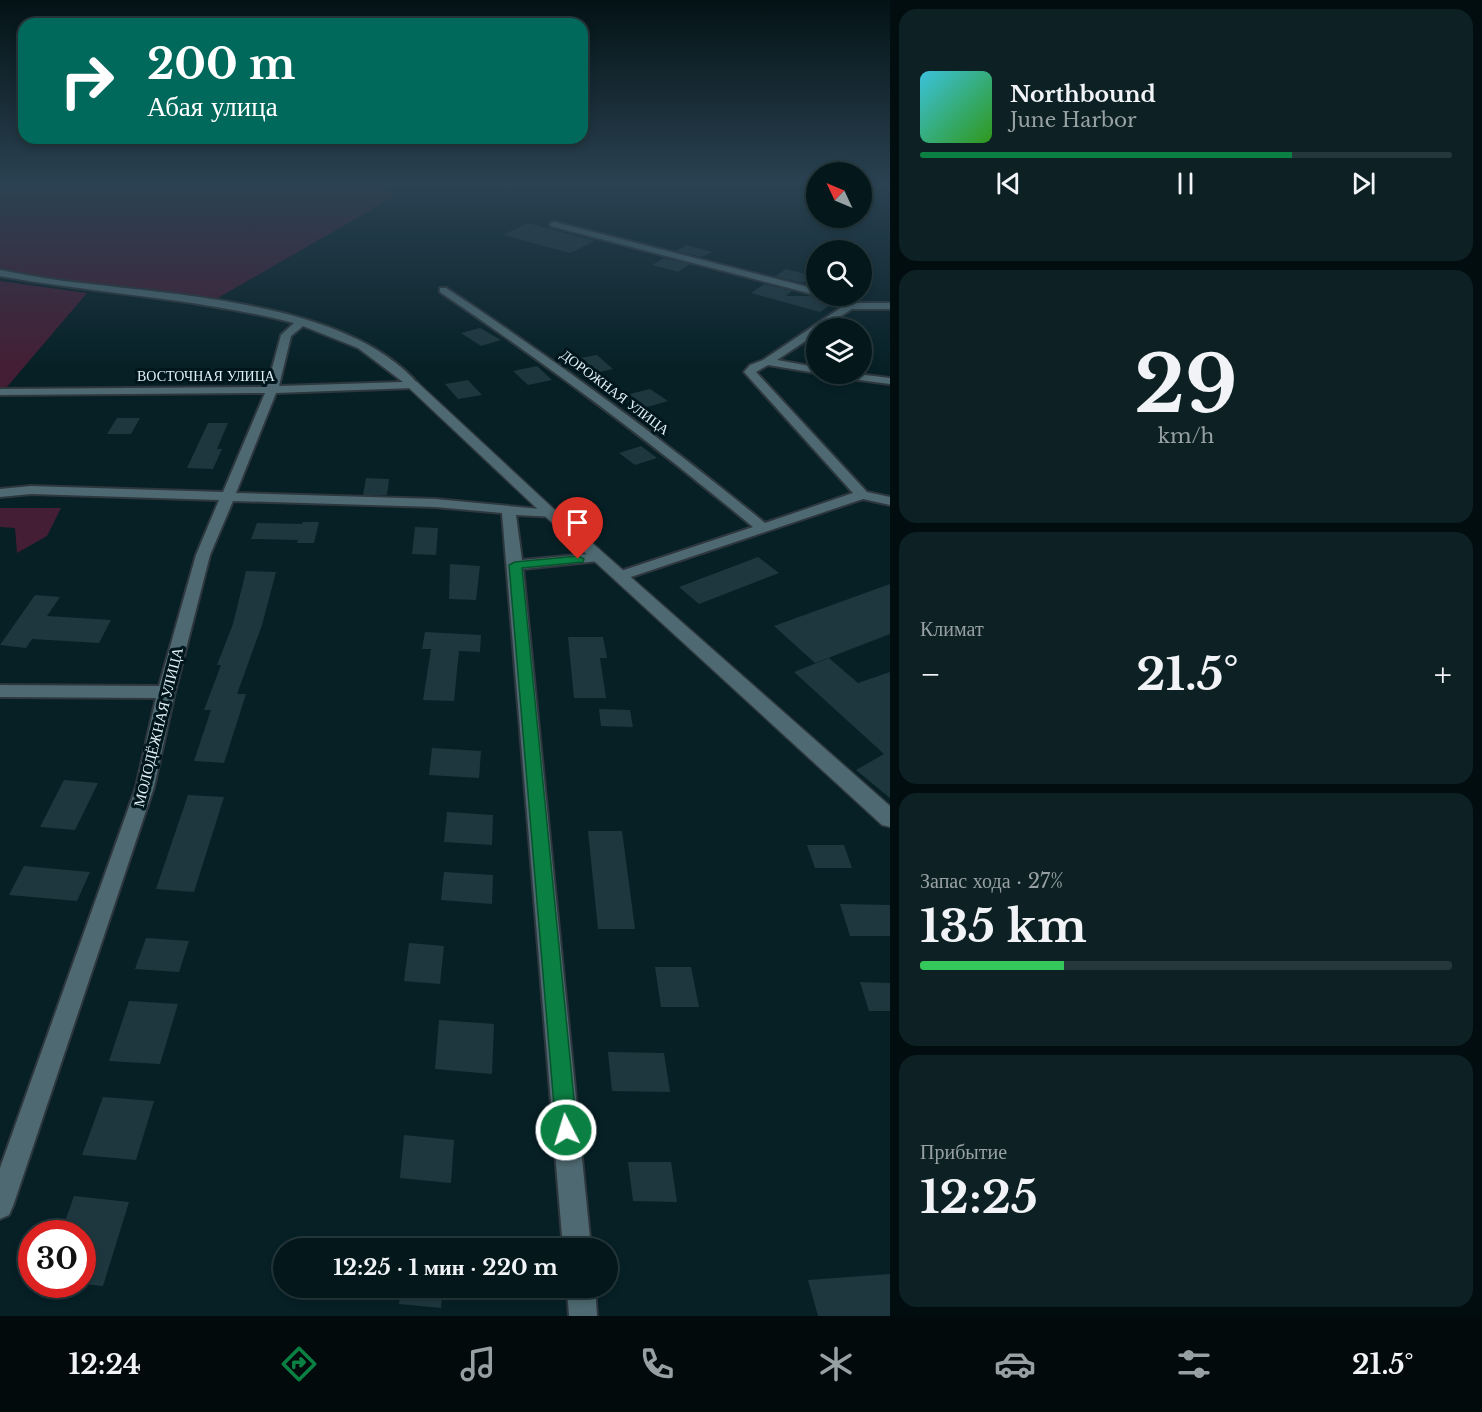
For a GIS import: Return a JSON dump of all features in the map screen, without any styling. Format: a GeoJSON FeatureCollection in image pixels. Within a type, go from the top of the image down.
{"type":"FeatureCollection","features":[{"type":"Feature","properties":{"kind":"street"},"geometry":{"type":"LineString","coordinates":[[637,245],[806,289]]}},
{"type":"Feature","properties":{"kind":"street"},"geometry":{"type":"LineString","coordinates":[[0,273],[77,286],[200,302],[301,322],[344,336],[393,367],[551,514],[890,819]]}},
{"type":"Feature","properties":{"kind":"street","name":"ДОРОЖНАЯ УЛИЦА"},"geometry":{"type":"LineString","coordinates":[[443,290],[534,350],[674,455],[762,527]]}},
{"type":"Feature","properties":{"kind":"street"},"geometry":{"type":"LineString","coordinates":[[832,318],[850,306]]}},
{"type":"Feature","properties":{"kind":"street"},"geometry":{"type":"LineString","coordinates":[[872,306],[890,306]]}},
{"type":"Feature","properties":{"kind":"street","name":"МОЛОДЁЖНАЯ УЛИЦА"},"geometry":{"type":"LineString","coordinates":[[0,1206],[145,787],[166,692],[202,555],[272,390],[286,335],[301,322]]}},
{"type":"Feature","properties":{"kind":"street"},"geometry":{"type":"LineString","coordinates":[[806,336],[767,362],[754,367],[750,372],[862,495]]}},
{"type":"Feature","properties":{"kind":"street"},"geometry":{"type":"LineString","coordinates":[[767,362],[806,368]]}},
{"type":"Feature","properties":{"kind":"street"},"geometry":{"type":"LineString","coordinates":[[872,379],[890,381]]}},
{"type":"Feature","properties":{"kind":"street","name":"ВОСТОЧНАЯ УЛИЦА"},"geometry":{"type":"LineString","coordinates":[[0,392],[272,390],[413,385]]}},
{"type":"Feature","properties":{"kind":"street"},"geometry":{"type":"LineString","coordinates":[[0,493],[31,490],[435,504],[551,514]]}},
{"type":"Feature","properties":{"kind":"street"},"geometry":{"type":"LineString","coordinates":[[620,576],[862,495],[890,501]]}},
{"type":"Feature","properties":{"kind":"street"},"geometry":{"type":"LineString","coordinates":[[508,510],[515,565],[576,1238]]}},
{"type":"Feature","properties":{"kind":"street"},"geometry":{"type":"LineString","coordinates":[[515,565],[599,557]]}},
{"type":"Feature","properties":{"kind":"street"},"geometry":{"type":"LineString","coordinates":[[0,691],[166,692]]}},
{"type":"Feature","properties":{"kind":"street"},"geometry":{"type":"LineString","coordinates":[[581,1298],[583,1316]]}},
{"type":"Feature","properties":{"kind":"shaded area"},"geometry":{"type":"Polygon","coordinates":[[[0,245],[309,245],[216,299],[40,277],[0,268],[0,245]]]}},
{"type":"Feature","properties":{"kind":"shaded area"},"geometry":{"type":"Polygon","coordinates":[[[0,281],[87,293],[6,388],[0,388],[0,281]]]}},
{"type":"Feature","properties":{"kind":"shaded area"},"geometry":{"type":"Polygon","coordinates":[[[0,508],[61,508],[47,536],[17,553],[15,528],[0,527],[0,508]]]}},
{"type":"Feature","properties":{"kind":"building"},"geometry":{"type":"Polygon","coordinates":[[[542,245],[586,245],[570,253],[542,245]]]}},
{"type":"Feature","properties":{"kind":"building"},"geometry":{"type":"Polygon","coordinates":[[[688,245],[712,252],[702,257],[676,251],[688,245]]]}},
{"type":"Feature","properties":{"kind":"building"},"geometry":{"type":"Polygon","coordinates":[[[664,258],[690,264],[678,272],[652,265],[664,258]]]}},
{"type":"Feature","properties":{"kind":"building"},"geometry":{"type":"Polygon","coordinates":[[[786,269],[806,274],[806,281],[803,283],[775,276],[786,269]]]}},
{"type":"Feature","properties":{"kind":"building"},"geometry":{"type":"Polygon","coordinates":[[[764,284],[792,291],[786,296],[806,296],[806,306],[829,306],[820,312],[751,293],[764,284]]]}},
{"type":"Feature","properties":{"kind":"building"},"geometry":{"type":"Polygon","coordinates":[[[480,328],[501,340],[481,346],[461,333],[480,328]]]}},
{"type":"Feature","properties":{"kind":"building"},"geometry":{"type":"Polygon","coordinates":[[[597,355],[613,369],[591,374],[575,359],[597,355]]]}},
{"type":"Feature","properties":{"kind":"building"},"geometry":{"type":"Polygon","coordinates":[[[537,366],[552,380],[528,385],[513,371],[537,366]]]}},
{"type":"Feature","properties":{"kind":"building"},"geometry":{"type":"Polygon","coordinates":[[[468,380],[482,395],[458,399],[445,384],[468,380]]]}},
{"type":"Feature","properties":{"kind":"building"},"geometry":{"type":"Polygon","coordinates":[[[650,389],[668,401],[640,409],[622,396],[650,389]]]}},
{"type":"Feature","properties":{"kind":"building"},"geometry":{"type":"Polygon","coordinates":[[[117,418],[140,418],[131,434],[107,434],[117,418]]]}},
{"type":"Feature","properties":{"kind":"building"},"geometry":{"type":"Polygon","coordinates":[[[208,423],[228,423],[217,449],[222,449],[213,469],[187,468],[208,423]]]}},
{"type":"Feature","properties":{"kind":"building"},"geometry":{"type":"Polygon","coordinates":[[[641,446],[657,458],[635,465],[619,453],[641,446]]]}},
{"type":"Feature","properties":{"kind":"building"},"geometry":{"type":"Polygon","coordinates":[[[366,478],[389,479],[387,495],[363,495],[366,478]]]}},
{"type":"Feature","properties":{"kind":"building"},"geometry":{"type":"Polygon","coordinates":[[[303,522],[319,522],[314,543],[297,543],[298,540],[251,539],[257,523],[302,524],[303,522]]]}},
{"type":"Feature","properties":{"kind":"building"},"geometry":{"type":"Polygon","coordinates":[[[415,527],[438,528],[436,555],[412,554],[415,527]]]}},
{"type":"Feature","properties":{"kind":"building"},"geometry":{"type":"Polygon","coordinates":[[[758,557],[779,573],[699,604],[679,587],[758,557]]]}},
{"type":"Feature","properties":{"kind":"building"},"geometry":{"type":"Polygon","coordinates":[[[450,564],[480,566],[476,600],[449,599],[450,564]]]}},
{"type":"Feature","properties":{"kind":"building"},"geometry":{"type":"Polygon","coordinates":[[[246,571],[276,572],[262,625],[237,694],[246,694],[224,763],[194,761],[211,710],[204,710],[221,665],[217,665],[233,624],[246,571]]]}},
{"type":"Feature","properties":{"kind":"building"},"geometry":{"type":"Polygon","coordinates":[[[890,584],[890,634],[815,663],[774,626],[890,584]]]}},
{"type":"Feature","properties":{"kind":"building"},"geometry":{"type":"Polygon","coordinates":[[[35,595],[60,597],[47,616],[111,620],[99,643],[32,639],[26,648],[0,645],[35,595]]]}},
{"type":"Feature","properties":{"kind":"building"},"geometry":{"type":"Polygon","coordinates":[[[425,632],[481,635],[480,652],[459,651],[454,701],[423,700],[431,649],[422,649],[425,632]]]}},
{"type":"Feature","properties":{"kind":"building"},"geometry":{"type":"Polygon","coordinates":[[[568,637],[603,637],[607,658],[600,658],[606,698],[574,698],[568,637]]]}},
{"type":"Feature","properties":{"kind":"building"},"geometry":{"type":"Polygon","coordinates":[[[829,658],[858,683],[890,672],[890,798],[856,770],[884,754],[794,672],[829,658]]]}},
{"type":"Feature","properties":{"kind":"building"},"geometry":{"type":"Polygon","coordinates":[[[599,709],[630,710],[633,727],[601,726],[599,709]]]}},
{"type":"Feature","properties":{"kind":"building"},"geometry":{"type":"Polygon","coordinates":[[[432,748],[481,751],[479,778],[429,775],[432,748]]]}},
{"type":"Feature","properties":{"kind":"building"},"geometry":{"type":"Polygon","coordinates":[[[64,780],[98,783],[75,830],[40,827],[64,780]]]}},
{"type":"Feature","properties":{"kind":"building"},"geometry":{"type":"Polygon","coordinates":[[[188,795],[224,797],[194,892],[156,889],[188,795]]]}},
{"type":"Feature","properties":{"kind":"building"},"geometry":{"type":"Polygon","coordinates":[[[447,812],[493,815],[492,845],[444,842],[447,812]]]}},
{"type":"Feature","properties":{"kind":"building"},"geometry":{"type":"Polygon","coordinates":[[[588,831],[622,831],[635,929],[598,929],[588,831]]]}},
{"type":"Feature","properties":{"kind":"building"},"geometry":{"type":"Polygon","coordinates":[[[807,845],[844,845],[852,868],[815,868],[807,845]]]}},
{"type":"Feature","properties":{"kind":"building"},"geometry":{"type":"Polygon","coordinates":[[[24,866],[90,872],[77,901],[9,895],[24,866]]]}},
{"type":"Feature","properties":{"kind":"building"},"geometry":{"type":"Polygon","coordinates":[[[444,872],[493,875],[492,904],[441,900],[444,872]]]}},
{"type":"Feature","properties":{"kind":"building"},"geometry":{"type":"Polygon","coordinates":[[[840,904],[890,905],[890,936],[850,936],[840,904]]]}},
{"type":"Feature","properties":{"kind":"building"},"geometry":{"type":"Polygon","coordinates":[[[146,938],[189,941],[179,972],[135,969],[146,938]]]}},
{"type":"Feature","properties":{"kind":"building"},"geometry":{"type":"Polygon","coordinates":[[[409,943],[444,946],[440,984],[404,981],[409,943]]]}},
{"type":"Feature","properties":{"kind":"building"},"geometry":{"type":"Polygon","coordinates":[[[655,967],[691,967],[699,1007],[661,1007],[655,967]]]}},
{"type":"Feature","properties":{"kind":"building"},"geometry":{"type":"Polygon","coordinates":[[[860,982],[890,983],[890,1011],[869,1011],[860,982]]]}},
{"type":"Feature","properties":{"kind":"building"},"geometry":{"type":"Polygon","coordinates":[[[129,1001],[178,1004],[160,1064],[109,1061],[129,1001]]]}},
{"type":"Feature","properties":{"kind":"building"},"geometry":{"type":"Polygon","coordinates":[[[439,1020],[494,1024],[492,1074],[435,1069],[439,1020]]]}},
{"type":"Feature","properties":{"kind":"building"},"geometry":{"type":"Polygon","coordinates":[[[608,1052],[664,1053],[670,1092],[612,1091],[608,1052]]]}},
{"type":"Feature","properties":{"kind":"building"},"geometry":{"type":"Polygon","coordinates":[[[103,1097],[154,1101],[136,1160],[82,1155],[103,1097]]]}},
{"type":"Feature","properties":{"kind":"building"},"geometry":{"type":"Polygon","coordinates":[[[404,1135],[454,1140],[451,1183],[400,1178],[404,1135]]]}},
{"type":"Feature","properties":{"kind":"building"},"geometry":{"type":"Polygon","coordinates":[[[628,1162],[671,1162],[677,1202],[633,1201],[628,1162]]]}},
{"type":"Feature","properties":{"kind":"building"},"geometry":{"type":"Polygon","coordinates":[[[74,1196],[129,1202],[103,1286],[96,1285],[96,1220],[66,1220],[74,1196]]]}},
{"type":"Feature","properties":{"kind":"building"},"geometry":{"type":"Polygon","coordinates":[[[890,1274],[890,1316],[818,1316],[808,1280],[890,1274]]]}},
{"type":"Feature","properties":{"kind":"building"},"geometry":{"type":"Polygon","coordinates":[[[400,1298],[442,1298],[441,1308],[399,1304],[400,1298]]]}},
{"type":"Feature","properties":{"kind":"route"},"geometry":{"type":"LineString","coordinates":[[566,1130],[515,565],[578,559]]}}]}
